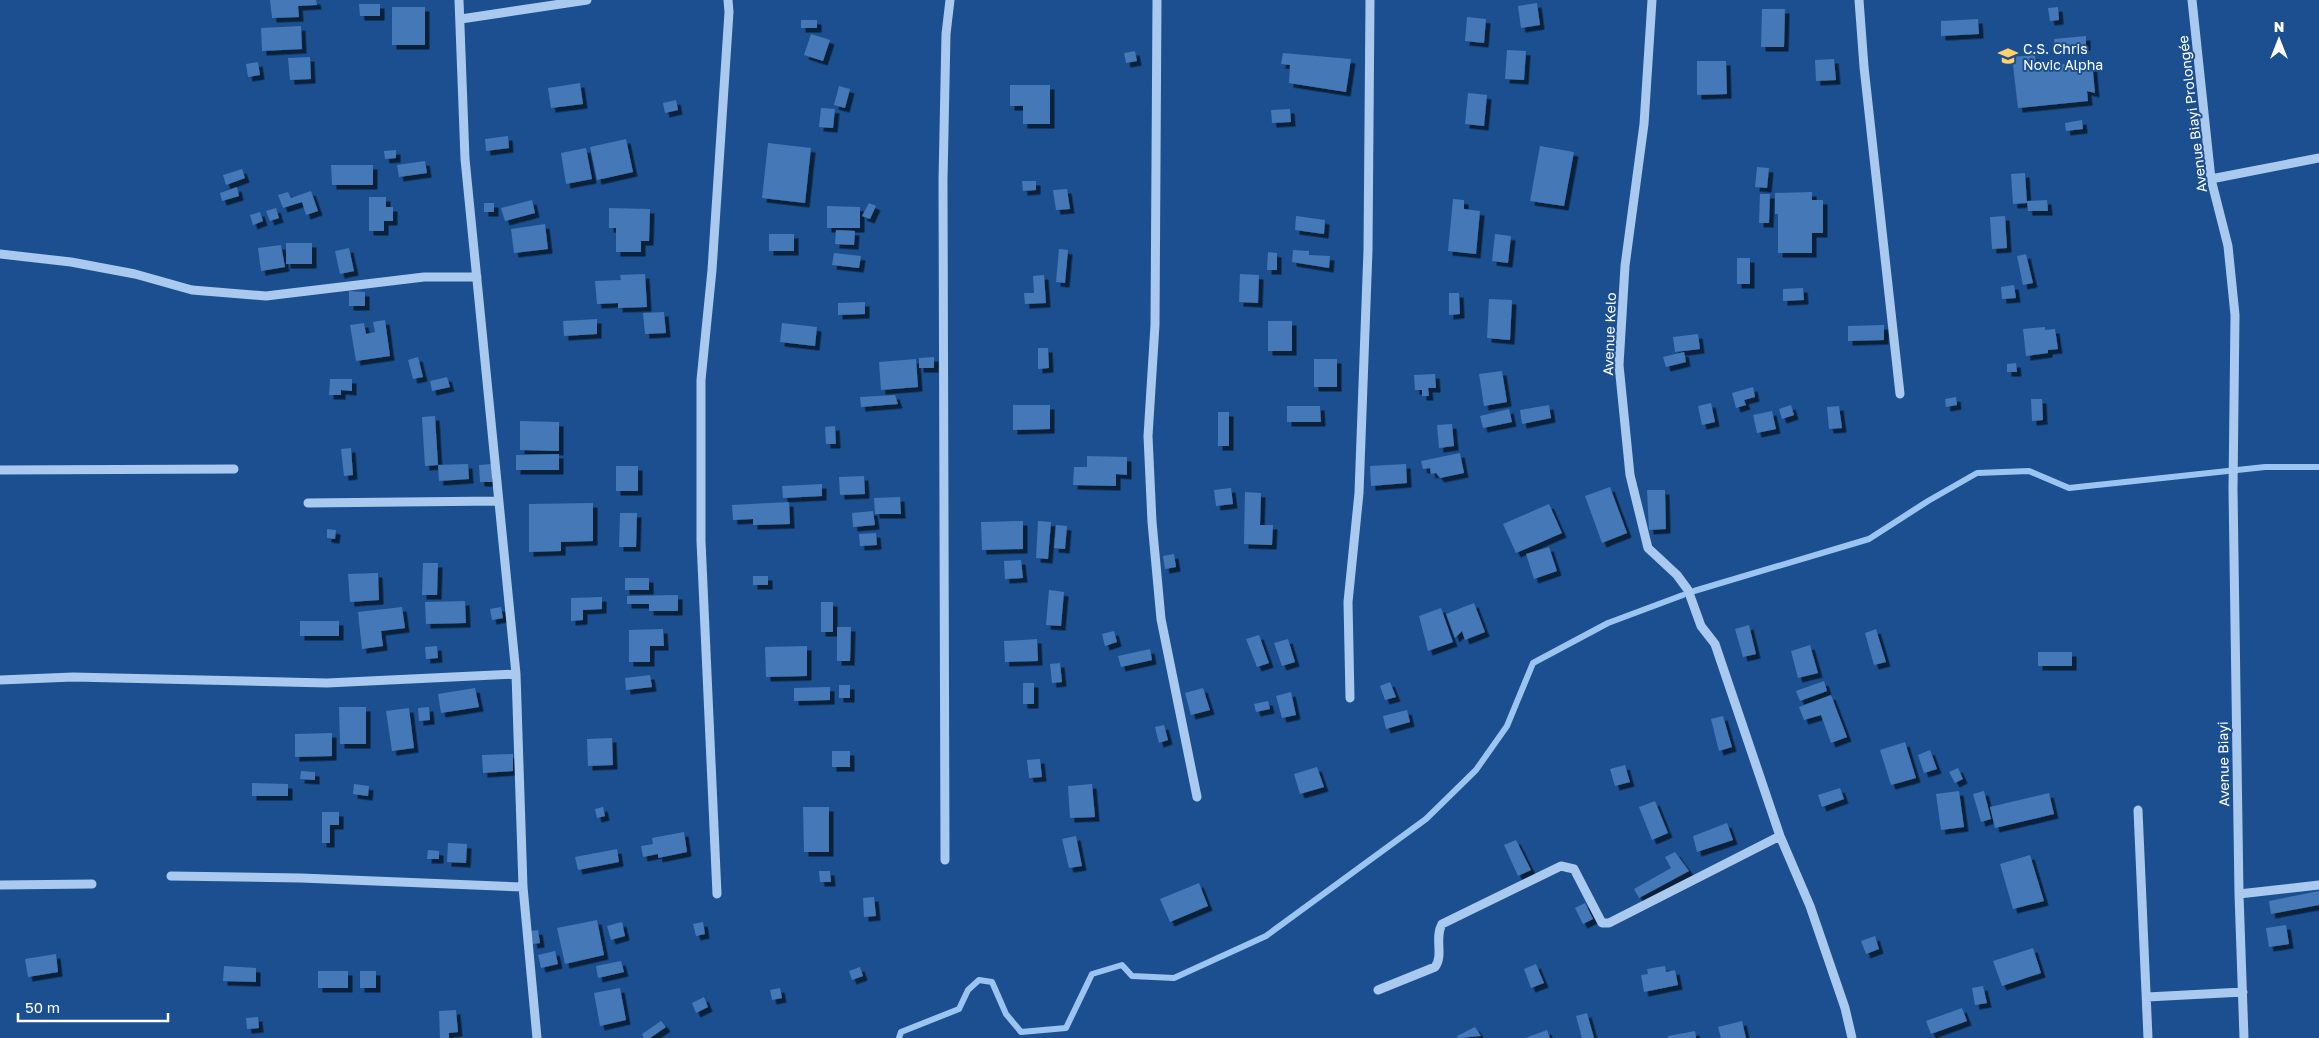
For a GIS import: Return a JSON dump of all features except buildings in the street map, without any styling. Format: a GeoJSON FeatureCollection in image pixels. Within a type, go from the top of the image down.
{"type":"FeatureCollection","features":[{"type":"Feature","properties":{"kind":"street"},"geometry":{"type":"LineString","coordinates":[[459,0],[465,159],[516,674],[523,887],[537,1038]]}},
{"type":"Feature","properties":{"kind":"street"},"geometry":{"type":"LineString","coordinates":[[460,19],[586,0]]}},
{"type":"Feature","properties":{"kind":"street"},"geometry":{"type":"LineString","coordinates":[[717,894],[702,541],[701,389],[712,270],[728,0]]}},
{"type":"Feature","properties":{"kind":"street"},"geometry":{"type":"LineString","coordinates":[[945,860],[943,180],[945,68],[950,0]]}},
{"type":"Feature","properties":{"kind":"street"},"geometry":{"type":"LineString","coordinates":[[1157,0],[1155,324],[1148,436],[1152,522],[1162,619],[1197,797]]}},
{"type":"Feature","properties":{"kind":"street"},"geometry":{"type":"LineString","coordinates":[[1350,698],[1348,602],[1359,493],[1368,260],[1370,0]]}},
{"type":"Feature","properties":{"kind":"street","name":"Avenue Kelo"},"geometry":{"type":"LineString","coordinates":[[1652,0],[1644,124],[1625,266],[1620,365],[1630,475],[1648,548],[1677,575],[1688,590],[1700,626],[1715,644],[1780,836],[1810,906],[1845,1008],[1852,1038]]}},
{"type":"Feature","properties":{"kind":"street"},"geometry":{"type":"LineString","coordinates":[[1859,0],[1864,67],[1900,394]]}},
{"type":"Feature","properties":{"kind":"street","name":"Avenue Biayi Prolongée"},"geometry":{"type":"LineString","coordinates":[[2192,0],[2211,179],[2228,246],[2235,315],[2233,489]]}},
{"type":"Feature","properties":{"kind":"street"},"geometry":{"type":"LineString","coordinates":[[2211,179],[2319,158]]}},
{"type":"Feature","properties":{"kind":"street"},"geometry":{"type":"LineString","coordinates":[[0,254],[71,262],[126,272],[192,290],[266,296],[424,278],[477,277]]}},
{"type":"Feature","properties":{"kind":"street"},"geometry":{"type":"LineString","coordinates":[[0,470],[234,469]]}},
{"type":"Feature","properties":{"kind":"street","name":"Avenue Biayi"},"geometry":{"type":"LineString","coordinates":[[2233,489],[2239,894],[2244,1038]]}},
{"type":"Feature","properties":{"kind":"street"},"geometry":{"type":"LineString","coordinates":[[308,503],[498,501]]}},
{"type":"Feature","properties":{"kind":"street"},"geometry":{"type":"LineString","coordinates":[[0,680],[72,677],[327,683],[516,674]]}},
{"type":"Feature","properties":{"kind":"street"},"geometry":{"type":"LineString","coordinates":[[2138,810],[2148,1038]]}},
{"type":"Feature","properties":{"kind":"street"},"geometry":{"type":"LineString","coordinates":[[1378,990],[1435,967],[1439,960],[1438,930],[1442,924],[1561,866],[1574,869],[1602,923],[1609,923],[1780,836]]}},
{"type":"Feature","properties":{"kind":"street"},"geometry":{"type":"LineString","coordinates":[[171,876],[301,878],[523,887]]}},
{"type":"Feature","properties":{"kind":"street"},"geometry":{"type":"LineString","coordinates":[[0,884],[92,884]]}},
{"type":"Feature","properties":{"kind":"street"},"geometry":{"type":"LineString","coordinates":[[2239,894],[2319,886]]}},
{"type":"Feature","properties":{"kind":"street"},"geometry":{"type":"LineString","coordinates":[[2147,997],[2242,992]]}},
{"type":"Feature","properties":{"kind":"waterway"},"geometry":{"type":"LineString","coordinates":[[1694,591],[1869,539],[1928,501],[1977,473],[2029,471],[2069,488],[2265,467],[2319,467]]}},
{"type":"Feature","properties":{"kind":"waterway"},"geometry":{"type":"LineString","coordinates":[[899,1038],[901,1032],[959,1009],[968,990],[979,980],[992,982],[1006,1014],[1021,1032],[1066,1028],[1092,974],[1122,965],[1132,976],[1174,978],[1266,936],[1426,819],[1476,770],[1507,726],[1533,663],[1608,623],[1683,595]]}},
{"type":"Feature","properties":{"kind":"place","name":"C.S. Chris Novic Alpha"},"geometry":{"type":"Point","coordinates":[2008,56]}}]}
